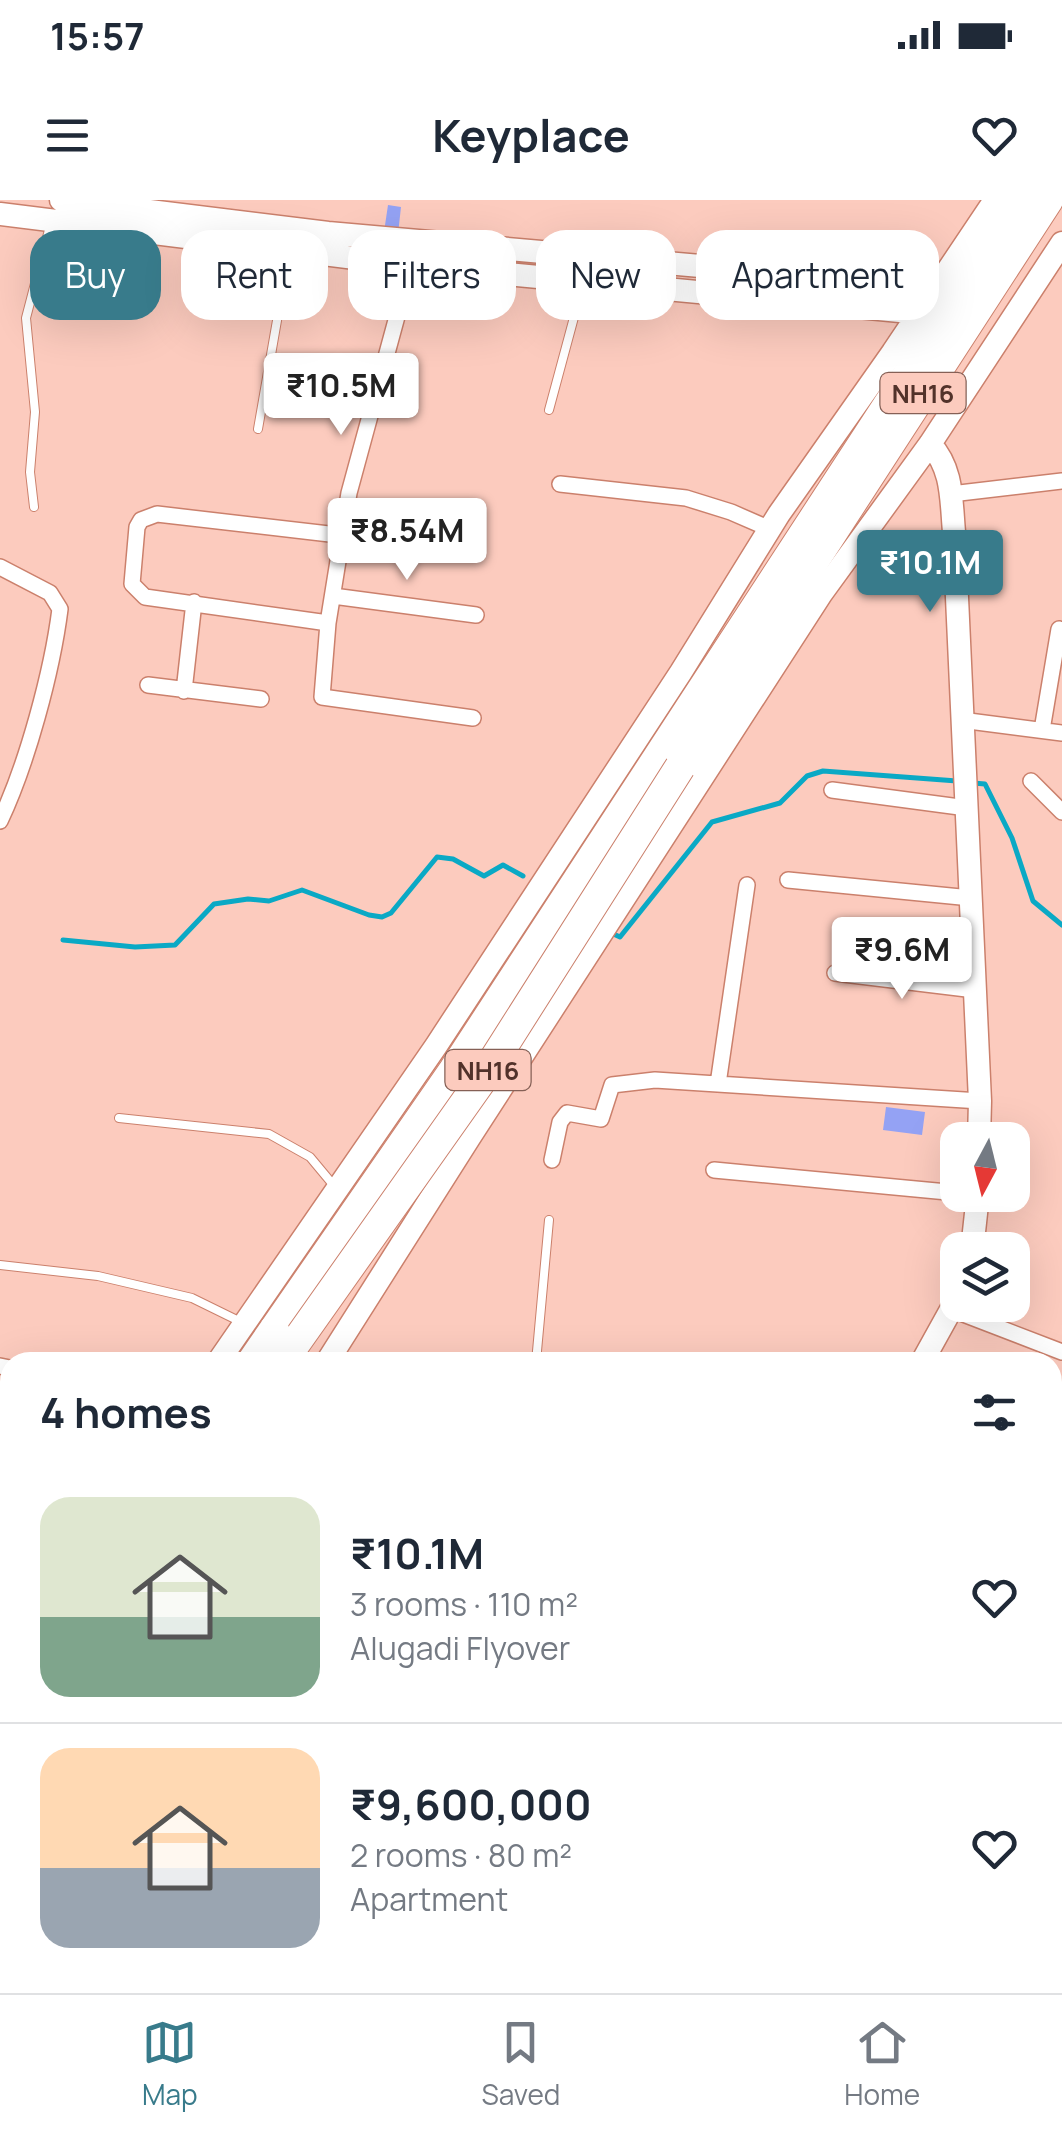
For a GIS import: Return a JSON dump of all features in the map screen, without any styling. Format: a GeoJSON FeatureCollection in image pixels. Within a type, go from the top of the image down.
{"type":"FeatureCollection","features":[{"type":"Feature","properties":{"kind":"highway","name":"NH16"},"geometry":{"type":"LineString","coordinates":[[289,1352],[480,1082],[670,759],[692,678],[858,452],[1022,200]]}},
{"type":"Feature","properties":{"kind":"highway","name":"NH16"},"geometry":{"type":"LineString","coordinates":[[245,1336],[454,1070],[670,759],[721,726],[798,585],[1048,200]]}},
{"type":"Feature","properties":{"kind":"street"},"geometry":{"type":"LineString","coordinates":[[939,285],[994,200]]}},
{"type":"Feature","properties":{"kind":"street"},"geometry":{"type":"LineString","coordinates":[[56,210],[181,232]]}},
{"type":"Feature","properties":{"kind":"street"},"geometry":{"type":"LineString","coordinates":[[0,214],[56,210],[696,266]]}},
{"type":"Feature","properties":{"kind":"street"},"geometry":{"type":"LineString","coordinates":[[333,1352],[604,930],[721,726],[930,444],[1062,243]]}},
{"type":"Feature","properties":{"kind":"street"},"geometry":{"type":"LineString","coordinates":[[397,320],[349,494],[328,623],[322,697],[474,718]]}},
{"type":"Feature","properties":{"kind":"street"},"geometry":{"type":"LineString","coordinates":[[287,1352],[245,1336],[338,1190],[692,678],[770,528],[914,320]]}},
{"type":"Feature","properties":{"kind":"street"},"geometry":{"type":"LineString","coordinates":[[930,444],[944,459],[951,494],[979,1122]]}},
{"type":"Feature","properties":{"kind":"street"},"geometry":{"type":"LineString","coordinates":[[951,494],[1062,481]]}},
{"type":"Feature","properties":{"kind":"street"},"geometry":{"type":"LineString","coordinates":[[560,484],[686,498],[770,528]]}},
{"type":"Feature","properties":{"kind":"street"},"geometry":{"type":"LineString","coordinates":[[328,623],[144,597],[132,584],[137,528],[148,516],[177,516],[424,545]]}},
{"type":"Feature","properties":{"kind":"street"},"geometry":{"type":"LineString","coordinates":[[0,567],[50,594],[60,609],[55,649],[11,797],[0,821]]}},
{"type":"Feature","properties":{"kind":"street"},"geometry":{"type":"LineString","coordinates":[[333,596],[476,616]]}},
{"type":"Feature","properties":{"kind":"street"},"geometry":{"type":"LineString","coordinates":[[184,691],[194,602]]}},
{"type":"Feature","properties":{"kind":"street"},"geometry":{"type":"LineString","coordinates":[[1042,730],[1059,629],[1062,630]]}},
{"type":"Feature","properties":{"kind":"street"},"geometry":{"type":"LineString","coordinates":[[148,685],[261,699]]}},
{"type":"Feature","properties":{"kind":"street"},"geometry":{"type":"LineString","coordinates":[[961,720],[1062,733]]}},
{"type":"Feature","properties":{"kind":"street"},"geometry":{"type":"LineString","coordinates":[[1032,781],[1062,814]]}},
{"type":"Feature","properties":{"kind":"street"},"geometry":{"type":"LineString","coordinates":[[832,790],[967,804]]}},
{"type":"Feature","properties":{"kind":"street"},"geometry":{"type":"LineString","coordinates":[[1035,805],[1062,814]]}},
{"type":"Feature","properties":{"kind":"street"},"geometry":{"type":"LineString","coordinates":[[788,880],[970,898]]}},
{"type":"Feature","properties":{"kind":"street"},"geometry":{"type":"LineString","coordinates":[[718,1084],[747,885]]}},
{"type":"Feature","properties":{"kind":"street"},"geometry":{"type":"LineString","coordinates":[[835,973],[974,990]]}},
{"type":"Feature","properties":{"kind":"street"},"geometry":{"type":"LineString","coordinates":[[552,1160],[560,1122],[567,1113],[601,1119],[612,1085],[656,1080],[980,1101]]}},
{"type":"Feature","properties":{"kind":"street"},"geometry":{"type":"LineString","coordinates":[[714,1170],[940,1192]]}},
{"type":"Feature","properties":{"kind":"street"},"geometry":{"type":"LineString","coordinates":[[928,1352],[945,1322]]}},
{"type":"Feature","properties":{"kind":"street"},"geometry":{"type":"LineString","coordinates":[[995,1322],[1062,1352]]}},
{"type":"Feature","properties":{"kind":"lane"},"geometry":{"type":"LineString","coordinates":[[34,507],[30,472],[35,412],[26,318],[56,210]]}},
{"type":"Feature","properties":{"kind":"lane"},"geometry":{"type":"LineString","coordinates":[[258,429],[277,320]]}},
{"type":"Feature","properties":{"kind":"lane"},"geometry":{"type":"LineString","coordinates":[[549,410],[574,320]]}},
{"type":"Feature","properties":{"kind":"lane"},"geometry":{"type":"LineString","coordinates":[[119,1118],[268,1134],[310,1157],[338,1190]]}},
{"type":"Feature","properties":{"kind":"lane"},"geometry":{"type":"LineString","coordinates":[[537,1352],[549,1220]]}},
{"type":"Feature","properties":{"kind":"lane"},"geometry":{"type":"LineString","coordinates":[[0,1265],[98,1276],[192,1298],[245,1336]]}},
{"type":"Feature","properties":{"kind":"building"},"geometry":{"type":"Polygon","coordinates":[[[388,205],[401,207],[398,230],[384,230],[388,205]]]}},
{"type":"Feature","properties":{"kind":"building"},"geometry":{"type":"Polygon","coordinates":[[[886,1107],[925,1112],[922,1135],[883,1130],[886,1107]]]}},
{"type":"Feature","properties":{"kind":"waterway"},"geometry":{"type":"LineString","coordinates":[[609,932],[620,937],[712,822],[780,803],[807,776],[823,771],[957,781]]}},
{"type":"Feature","properties":{"kind":"waterway"},"geometry":{"type":"LineString","coordinates":[[973,783],[985,784],[1012,838],[1033,901],[1062,925]]}},
{"type":"Feature","properties":{"kind":"waterway"},"geometry":{"type":"LineString","coordinates":[[63,940],[135,947],[175,945],[214,904],[248,899],[269,901],[302,890],[382,917],[391,913],[437,857],[453,859],[484,876],[503,865],[523,876]]}}]}
